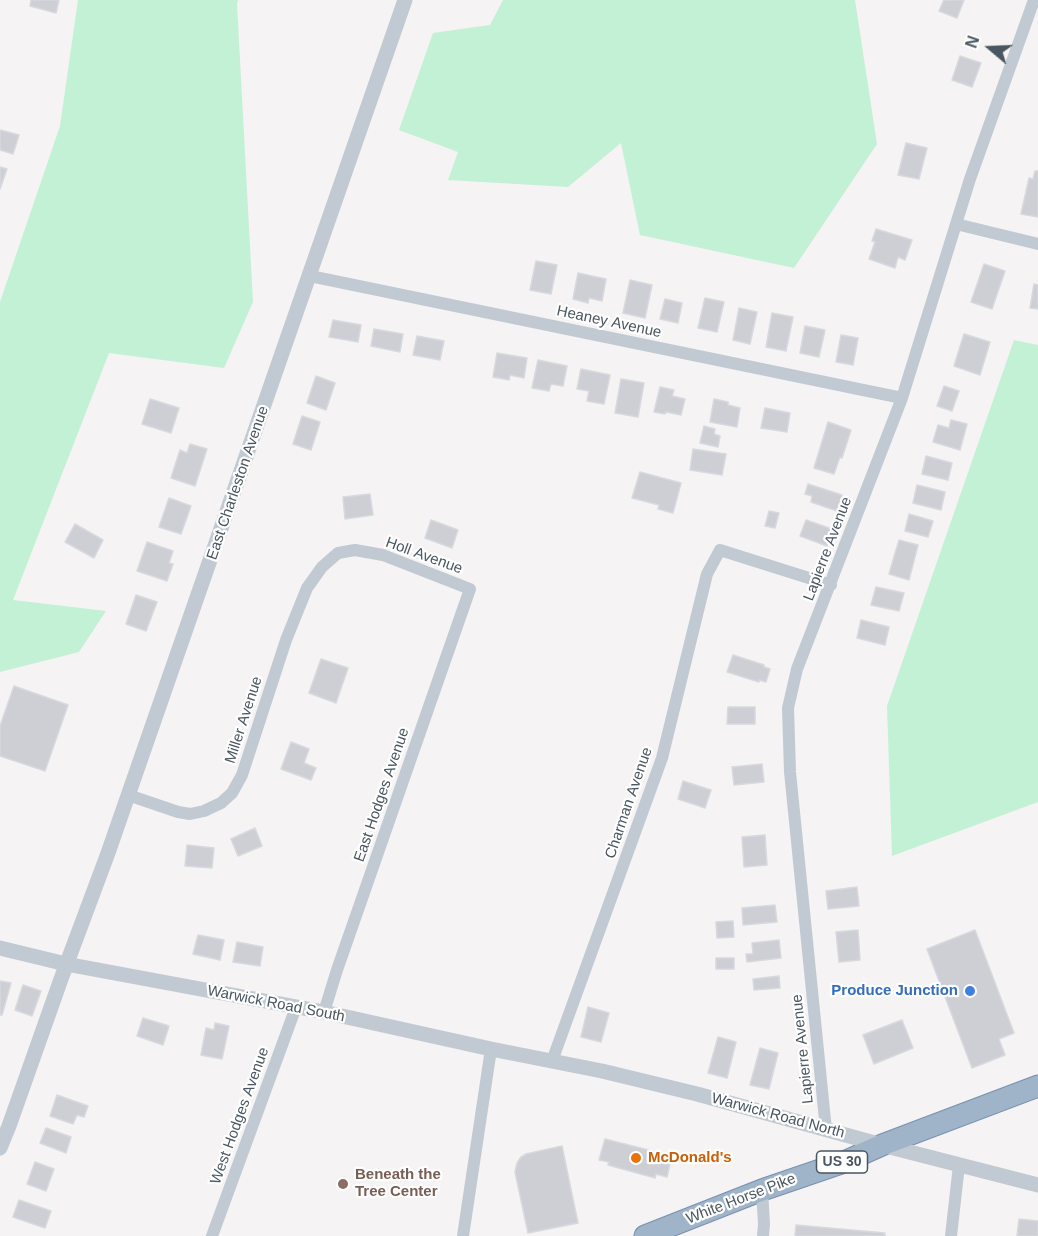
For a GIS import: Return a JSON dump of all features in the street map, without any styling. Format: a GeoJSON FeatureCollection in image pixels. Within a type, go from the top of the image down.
{"type":"FeatureCollection","features":[{"type":"Feature","properties":{"kind":"highway","name":"White Horse Pike"},"geometry":{"type":"LineString","coordinates":[[645,1236],[762,1190],[844,1162],[882,1145],[1038,1086]]}},
{"type":"Feature","properties":{"kind":"street","name":"East Charleston Avenue"},"geometry":{"type":"LineString","coordinates":[[0,1148],[108,853],[405,0]]}},
{"type":"Feature","properties":{"kind":"street","name":"Lapierre Avenue"},"geometry":{"type":"LineString","coordinates":[[826,1130],[790,772],[788,708],[797,669],[902,398],[970,179],[1034,0]]}},
{"type":"Feature","properties":{"kind":"street"},"geometry":{"type":"LineString","coordinates":[[956,224],[1038,244]]}},
{"type":"Feature","properties":{"kind":"street","name":"Heaney Avenue"},"geometry":{"type":"LineString","coordinates":[[310,276],[902,398]]}},
{"type":"Feature","properties":{"kind":"street","name":"Holl Avenue"},"geometry":{"type":"LineString","coordinates":[[333,557],[338,553],[355,550],[383,555],[470,589]]}},
{"type":"Feature","properties":{"kind":"street","name":"Charman Avenue"},"geometry":{"type":"LineString","coordinates":[[552,1061],[662,758],[707,574],[720,550],[831,585]]}},
{"type":"Feature","properties":{"kind":"street","name":"Miller Avenue"},"geometry":{"type":"LineString","coordinates":[[128,795],[190,814],[204,811],[220,803],[232,793],[242,775],[286,640],[307,588],[322,567],[333,557]]}},
{"type":"Feature","properties":{"kind":"street","name":"East Hodges Avenue"},"geometry":{"type":"LineString","coordinates":[[324,1012],[470,589]]}},
{"type":"Feature","properties":{"kind":"street","name":"Warwick Road South"},"geometry":{"type":"LineString","coordinates":[[0,948],[66,964],[324,1012],[552,1061]]}},
{"type":"Feature","properties":{"kind":"street","name":"West Hodges Avenue"},"geometry":{"type":"LineString","coordinates":[[212,1236],[296,1007]]}},
{"type":"Feature","properties":{"kind":"street"},"geometry":{"type":"LineString","coordinates":[[463,1236],[491,1049]]}},
{"type":"Feature","properties":{"kind":"street","name":"Warwick Road North"},"geometry":{"type":"LineString","coordinates":[[552,1061],[697,1094],[1038,1185]]}},
{"type":"Feature","properties":{"kind":"street"},"geometry":{"type":"LineString","coordinates":[[951,1236],[959,1165]]}},
{"type":"Feature","properties":{"kind":"street"},"geometry":{"type":"LineString","coordinates":[[762,1190],[763,1236]]}},
{"type":"Feature","properties":{"kind":"green space"},"geometry":{"type":"Polygon","coordinates":[[[78,0],[238,0],[253,302],[224,368],[109,353],[13,600],[106,611],[79,652],[0,672],[0,302],[60,126],[78,0]]]}},
{"type":"Feature","properties":{"kind":"green space"},"geometry":{"type":"Polygon","coordinates":[[[503,0],[855,0],[877,144],[794,268],[640,235],[621,143],[568,187],[448,180],[458,152],[399,130],[433,33],[490,25],[503,0]]]}},
{"type":"Feature","properties":{"kind":"green space"},"geometry":{"type":"Polygon","coordinates":[[[1014,340],[1038,345],[1038,802],[892,856],[887,706],[1014,340]]]}},
{"type":"Feature","properties":{"kind":"building"},"geometry":{"type":"Polygon","coordinates":[[[31,0],[59,0],[56,13],[30,6],[31,0]]]}},
{"type":"Feature","properties":{"kind":"building"},"geometry":{"type":"Polygon","coordinates":[[[944,0],[964,0],[957,18],[939,11],[944,0]]]}},
{"type":"Feature","properties":{"kind":"building"},"geometry":{"type":"Polygon","coordinates":[[[960,56],[981,63],[972,87],[952,80],[960,56]]]}},
{"type":"Feature","properties":{"kind":"building"},"geometry":{"type":"Polygon","coordinates":[[[0,130],[19,135],[13,154],[0,150],[0,130]]]}},
{"type":"Feature","properties":{"kind":"building"},"geometry":{"type":"Polygon","coordinates":[[[906,143],[927,148],[919,179],[898,175],[906,143]]]}},
{"type":"Feature","properties":{"kind":"building"},"geometry":{"type":"Polygon","coordinates":[[[0,167],[7,169],[0,189],[0,167]]]}},
{"type":"Feature","properties":{"kind":"building"},"geometry":{"type":"Polygon","coordinates":[[[1035,171],[1038,171],[1038,217],[1021,214],[1029,178],[1033,179],[1035,171]]]}},
{"type":"Feature","properties":{"kind":"building"},"geometry":{"type":"Polygon","coordinates":[[[876,229],[912,240],[905,260],[898,257],[895,268],[869,259],[875,242],[872,241],[876,229]]]}},
{"type":"Feature","properties":{"kind":"building"},"geometry":{"type":"Polygon","coordinates":[[[536,261],[557,265],[551,294],[530,290],[536,261]]]}},
{"type":"Feature","properties":{"kind":"building"},"geometry":{"type":"Polygon","coordinates":[[[984,264],[1005,271],[992,309],[971,302],[984,264]]]}},
{"type":"Feature","properties":{"kind":"building"},"geometry":{"type":"Polygon","coordinates":[[[578,273],[606,279],[602,301],[589,298],[588,303],[573,299],[578,273]]]}},
{"type":"Feature","properties":{"kind":"building"},"geometry":{"type":"Polygon","coordinates":[[[630,280],[652,285],[645,318],[623,313],[630,280]]]}},
{"type":"Feature","properties":{"kind":"building"},"geometry":{"type":"Polygon","coordinates":[[[1034,284],[1038,285],[1038,309],[1030,308],[1034,284]]]}},
{"type":"Feature","properties":{"kind":"building"},"geometry":{"type":"Polygon","coordinates":[[[705,298],[724,302],[717,332],[698,328],[705,298]]]}},
{"type":"Feature","properties":{"kind":"building"},"geometry":{"type":"Polygon","coordinates":[[[665,299],[682,303],[678,323],[660,319],[665,299]]]}},
{"type":"Feature","properties":{"kind":"building"},"geometry":{"type":"Polygon","coordinates":[[[739,308],[757,312],[750,344],[733,340],[739,308]]]}},
{"type":"Feature","properties":{"kind":"building"},"geometry":{"type":"Polygon","coordinates":[[[772,313],[793,317],[786,351],[766,347],[772,313]]]}},
{"type":"Feature","properties":{"kind":"building"},"geometry":{"type":"Polygon","coordinates":[[[333,320],[361,325],[358,342],[329,337],[333,320]]]}},
{"type":"Feature","properties":{"kind":"building"},"geometry":{"type":"Polygon","coordinates":[[[805,326],[825,330],[819,357],[800,353],[805,326]]]}},
{"type":"Feature","properties":{"kind":"building"},"geometry":{"type":"Polygon","coordinates":[[[374,329],[403,334],[400,352],[371,346],[374,329]]]}},
{"type":"Feature","properties":{"kind":"building"},"geometry":{"type":"Polygon","coordinates":[[[964,334],[990,342],[980,375],[954,366],[964,334]]]}},
{"type":"Feature","properties":{"kind":"building"},"geometry":{"type":"Polygon","coordinates":[[[841,335],[858,338],[853,365],[836,362],[841,335]]]}},
{"type":"Feature","properties":{"kind":"building"},"geometry":{"type":"Polygon","coordinates":[[[417,336],[444,341],[440,360],[413,355],[417,336]]]}},
{"type":"Feature","properties":{"kind":"building"},"geometry":{"type":"Polygon","coordinates":[[[497,353],[527,358],[524,378],[510,375],[509,380],[493,377],[497,353]]]}},
{"type":"Feature","properties":{"kind":"building"},"geometry":{"type":"Polygon","coordinates":[[[538,360],[567,366],[563,386],[551,384],[549,391],[532,388],[538,360]]]}},
{"type":"Feature","properties":{"kind":"building"},"geometry":{"type":"Polygon","coordinates":[[[581,369],[610,375],[604,404],[587,401],[589,391],[577,389],[581,369]]]}},
{"type":"Feature","properties":{"kind":"building"},"geometry":{"type":"Polygon","coordinates":[[[316,376],[335,383],[326,410],[307,403],[316,376]]]}},
{"type":"Feature","properties":{"kind":"building"},"geometry":{"type":"Polygon","coordinates":[[[621,379],[644,383],[638,417],[615,413],[621,379]]]}},
{"type":"Feature","properties":{"kind":"building"},"geometry":{"type":"Polygon","coordinates":[[[944,386],[959,391],[952,411],[937,406],[944,386]]]}},
{"type":"Feature","properties":{"kind":"building"},"geometry":{"type":"Polygon","coordinates":[[[660,387],[674,390],[672,396],[685,399],[681,415],[654,412],[660,387]]]}},
{"type":"Feature","properties":{"kind":"building"},"geometry":{"type":"Polygon","coordinates":[[[150,399],[179,408],[171,433],[142,424],[150,399]]]}},
{"type":"Feature","properties":{"kind":"building"},"geometry":{"type":"Polygon","coordinates":[[[714,399],[740,408],[737,427],[710,422],[714,399]]]}},
{"type":"Feature","properties":{"kind":"building"},"geometry":{"type":"Polygon","coordinates":[[[765,408],[790,413],[787,432],[761,428],[765,408]]]}},
{"type":"Feature","properties":{"kind":"building"},"geometry":{"type":"Polygon","coordinates":[[[302,416],[320,422],[311,450],[293,444],[302,416]]]}},
{"type":"Feature","properties":{"kind":"building"},"geometry":{"type":"Polygon","coordinates":[[[951,420],[967,424],[960,450],[933,442],[938,425],[949,428],[951,420]]]}},
{"type":"Feature","properties":{"kind":"building"},"geometry":{"type":"Polygon","coordinates":[[[828,422],[851,430],[834,474],[814,468],[828,422]]]}},
{"type":"Feature","properties":{"kind":"building"},"geometry":{"type":"Polygon","coordinates":[[[704,426],[715,429],[714,434],[720,436],[718,447],[700,443],[704,426]]]}},
{"type":"Feature","properties":{"kind":"building"},"geometry":{"type":"Polygon","coordinates":[[[190,444],[207,449],[195,486],[171,478],[180,450],[187,453],[190,444]]]}},
{"type":"Feature","properties":{"kind":"building"},"geometry":{"type":"Polygon","coordinates":[[[693,449],[726,454],[722,475],[690,470],[693,449]]]}},
{"type":"Feature","properties":{"kind":"building"},"geometry":{"type":"Polygon","coordinates":[[[926,456],[952,463],[948,480],[922,474],[926,456]]]}},
{"type":"Feature","properties":{"kind":"building"},"geometry":{"type":"Polygon","coordinates":[[[640,472],[681,483],[673,513],[658,509],[659,505],[632,498],[640,472]]]}},
{"type":"Feature","properties":{"kind":"building"},"geometry":{"type":"Polygon","coordinates":[[[808,484],[842,495],[837,511],[811,502],[812,496],[805,494],[808,484]]]}},
{"type":"Feature","properties":{"kind":"building"},"geometry":{"type":"Polygon","coordinates":[[[917,485],[945,492],[941,510],[913,503],[917,485]]]}},
{"type":"Feature","properties":{"kind":"building"},"geometry":{"type":"Polygon","coordinates":[[[370,494],[373,515],[345,519],[343,497],[370,494]]]}},
{"type":"Feature","properties":{"kind":"building"},"geometry":{"type":"Polygon","coordinates":[[[169,498],[191,506],[181,534],[159,527],[169,498]]]}},
{"type":"Feature","properties":{"kind":"building"},"geometry":{"type":"Polygon","coordinates":[[[769,511],[779,513],[775,528],[765,526],[769,511]]]}},
{"type":"Feature","properties":{"kind":"building"},"geometry":{"type":"Polygon","coordinates":[[[909,514],[933,521],[928,537],[905,531],[909,514]]]}},
{"type":"Feature","properties":{"kind":"building"},"geometry":{"type":"Polygon","coordinates":[[[431,520],[458,530],[452,548],[425,538],[431,520]]]}},
{"type":"Feature","properties":{"kind":"building"},"geometry":{"type":"Polygon","coordinates":[[[806,520],[832,529],[827,546],[800,536],[806,520]]]}},
{"type":"Feature","properties":{"kind":"building"},"geometry":{"type":"Polygon","coordinates":[[[75,524],[103,540],[94,558],[65,542],[75,524]]]}},
{"type":"Feature","properties":{"kind":"building"},"geometry":{"type":"Polygon","coordinates":[[[899,540],[918,545],[909,580],[889,574],[899,540]]]}},
{"type":"Feature","properties":{"kind":"building"},"geometry":{"type":"Polygon","coordinates":[[[147,542],[173,551],[169,563],[173,564],[167,581],[137,571],[147,542]]]}},
{"type":"Feature","properties":{"kind":"building"},"geometry":{"type":"Polygon","coordinates":[[[876,587],[904,593],[899,611],[871,605],[876,587]]]}},
{"type":"Feature","properties":{"kind":"building"},"geometry":{"type":"Polygon","coordinates":[[[136,595],[157,602],[146,631],[126,624],[136,595]]]}},
{"type":"Feature","properties":{"kind":"building"},"geometry":{"type":"Polygon","coordinates":[[[861,620],[889,627],[885,645],[857,638],[861,620]]]}},
{"type":"Feature","properties":{"kind":"building"},"geometry":{"type":"Polygon","coordinates":[[[733,655],[770,669],[766,682],[727,672],[733,655]]]}},
{"type":"Feature","properties":{"kind":"building"},"geometry":{"type":"Polygon","coordinates":[[[321,659],[348,668],[336,703],[309,693],[321,659]]]}},
{"type":"Feature","properties":{"kind":"building"},"geometry":{"type":"Polygon","coordinates":[[[14,686],[68,705],[45,771],[0,756],[0,726],[14,686]]]}},
{"type":"Feature","properties":{"kind":"building"},"geometry":{"type":"Polygon","coordinates":[[[728,707],[755,707],[755,724],[727,724],[728,707]]]}},
{"type":"Feature","properties":{"kind":"building"},"geometry":{"type":"Polygon","coordinates":[[[291,742],[309,749],[304,763],[316,768],[311,780],[281,769],[291,742]]]}},
{"type":"Feature","properties":{"kind":"building"},"geometry":{"type":"Polygon","coordinates":[[[762,764],[764,782],[734,785],[732,767],[762,764]]]}},
{"type":"Feature","properties":{"kind":"building"},"geometry":{"type":"Polygon","coordinates":[[[683,781],[711,790],[705,808],[678,799],[683,781]]]}},
{"type":"Feature","properties":{"kind":"building"},"geometry":{"type":"Polygon","coordinates":[[[255,828],[262,846],[238,856],[231,839],[255,828]]]}},
{"type":"Feature","properties":{"kind":"building"},"geometry":{"type":"Polygon","coordinates":[[[765,835],[767,865],[744,867],[742,837],[765,835]]]}},
{"type":"Feature","properties":{"kind":"building"},"geometry":{"type":"Polygon","coordinates":[[[187,845],[214,848],[212,868],[185,866],[187,845]]]}},
{"type":"Feature","properties":{"kind":"building"},"geometry":{"type":"Polygon","coordinates":[[[857,887],[859,906],[828,909],[826,891],[857,887]]]}},
{"type":"Feature","properties":{"kind":"building"},"geometry":{"type":"Polygon","coordinates":[[[775,905],[777,922],[743,925],[742,908],[775,905]]]}},
{"type":"Feature","properties":{"kind":"building"},"geometry":{"type":"Polygon","coordinates":[[[733,921],[734,937],[717,938],[716,922],[733,921]]]}},
{"type":"Feature","properties":{"kind":"building"},"geometry":{"type":"Polygon","coordinates":[[[858,930],[860,960],[839,962],[836,932],[858,930]]]}},
{"type":"Feature","properties":{"kind":"building","name":"Produce Junction"},"geometry":{"type":"Polygon","coordinates":[[[975,930],[1014,1033],[999,1039],[1005,1055],[972,1068],[927,949],[975,930]]]}},
{"type":"Feature","properties":{"kind":"building"},"geometry":{"type":"Polygon","coordinates":[[[198,935],[224,940],[220,960],[193,954],[198,935]]]}},
{"type":"Feature","properties":{"kind":"building"},"geometry":{"type":"Polygon","coordinates":[[[779,940],[781,958],[747,962],[746,954],[753,954],[752,943],[779,940]]]}},
{"type":"Feature","properties":{"kind":"building"},"geometry":{"type":"Polygon","coordinates":[[[237,942],[263,947],[260,966],[233,962],[237,942]]]}},
{"type":"Feature","properties":{"kind":"building"},"geometry":{"type":"Polygon","coordinates":[[[716,958],[734,958],[734,969],[716,969],[716,958]]]}},
{"type":"Feature","properties":{"kind":"building"},"geometry":{"type":"Polygon","coordinates":[[[779,976],[780,988],[754,990],[753,979],[779,976]]]}},
{"type":"Feature","properties":{"kind":"building"},"geometry":{"type":"Polygon","coordinates":[[[0,981],[11,983],[2,1015],[0,1015],[0,981]]]}},
{"type":"Feature","properties":{"kind":"building"},"geometry":{"type":"Polygon","coordinates":[[[23,985],[41,991],[32,1016],[15,1010],[23,985]]]}},
{"type":"Feature","properties":{"kind":"building"},"geometry":{"type":"Polygon","coordinates":[[[588,1007],[609,1013],[601,1042],[581,1037],[588,1007]]]}},
{"type":"Feature","properties":{"kind":"building"},"geometry":{"type":"Polygon","coordinates":[[[143,1018],[169,1026],[163,1045],[137,1036],[143,1018]]]}},
{"type":"Feature","properties":{"kind":"building"},"geometry":{"type":"Polygon","coordinates":[[[902,1020],[913,1048],[874,1064],[863,1035],[902,1020]]]}},
{"type":"Feature","properties":{"kind":"building"},"geometry":{"type":"Polygon","coordinates":[[[215,1023],[229,1026],[222,1059],[201,1055],[206,1028],[214,1030],[215,1023]]]}},
{"type":"Feature","properties":{"kind":"building"},"geometry":{"type":"Polygon","coordinates":[[[718,1037],[736,1042],[727,1078],[708,1073],[718,1037]]]}},
{"type":"Feature","properties":{"kind":"building"},"geometry":{"type":"Polygon","coordinates":[[[760,1048],[778,1053],[769,1089],[750,1085],[760,1048]]]}},
{"type":"Feature","properties":{"kind":"building"},"geometry":{"type":"Polygon","coordinates":[[[57,1095],[88,1106],[84,1117],[77,1115],[73,1124],[50,1116],[57,1095]]]}},
{"type":"Feature","properties":{"kind":"building"},"geometry":{"type":"Polygon","coordinates":[[[46,1128],[71,1137],[66,1153],[40,1143],[46,1128]]]}},
{"type":"Feature","properties":{"kind":"building","name":"McDonald's"},"geometry":{"type":"Polygon","coordinates":[[[605,1139],[672,1156],[667,1177],[656,1174],[655,1178],[608,1165],[609,1162],[599,1160],[605,1139]]]}},
{"type":"Feature","properties":{"kind":"building"},"geometry":{"type":"Polygon","coordinates":[[[562,1146],[578,1223],[528,1233],[515,1172],[517,1163],[526,1154],[562,1146]]]}},
{"type":"Feature","properties":{"kind":"building"},"geometry":{"type":"Polygon","coordinates":[[[35,1162],[54,1169],[46,1191],[27,1184],[35,1162]]]}},
{"type":"Feature","properties":{"kind":"building"},"geometry":{"type":"Polygon","coordinates":[[[19,1200],[51,1211],[45,1228],[13,1217],[19,1200]]]}},
{"type":"Feature","properties":{"kind":"building"},"geometry":{"type":"Polygon","coordinates":[[[1019,1219],[1038,1221],[1038,1236],[1017,1236],[1019,1219]]]}},
{"type":"Feature","properties":{"kind":"building"},"geometry":{"type":"Polygon","coordinates":[[[796,1225],[885,1233],[885,1236],[795,1236],[796,1225]]]}},
{"type":"Feature","properties":{"kind":"place","name":"Produce Junction"},"geometry":{"type":"Point","coordinates":[970,991]}},
{"type":"Feature","properties":{"kind":"place","name":"McDonald's"},"geometry":{"type":"Point","coordinates":[636,1158]}},
{"type":"Feature","properties":{"kind":"place","name":"Beneath the Tree Center"},"geometry":{"type":"Point","coordinates":[343,1184]}}]}
